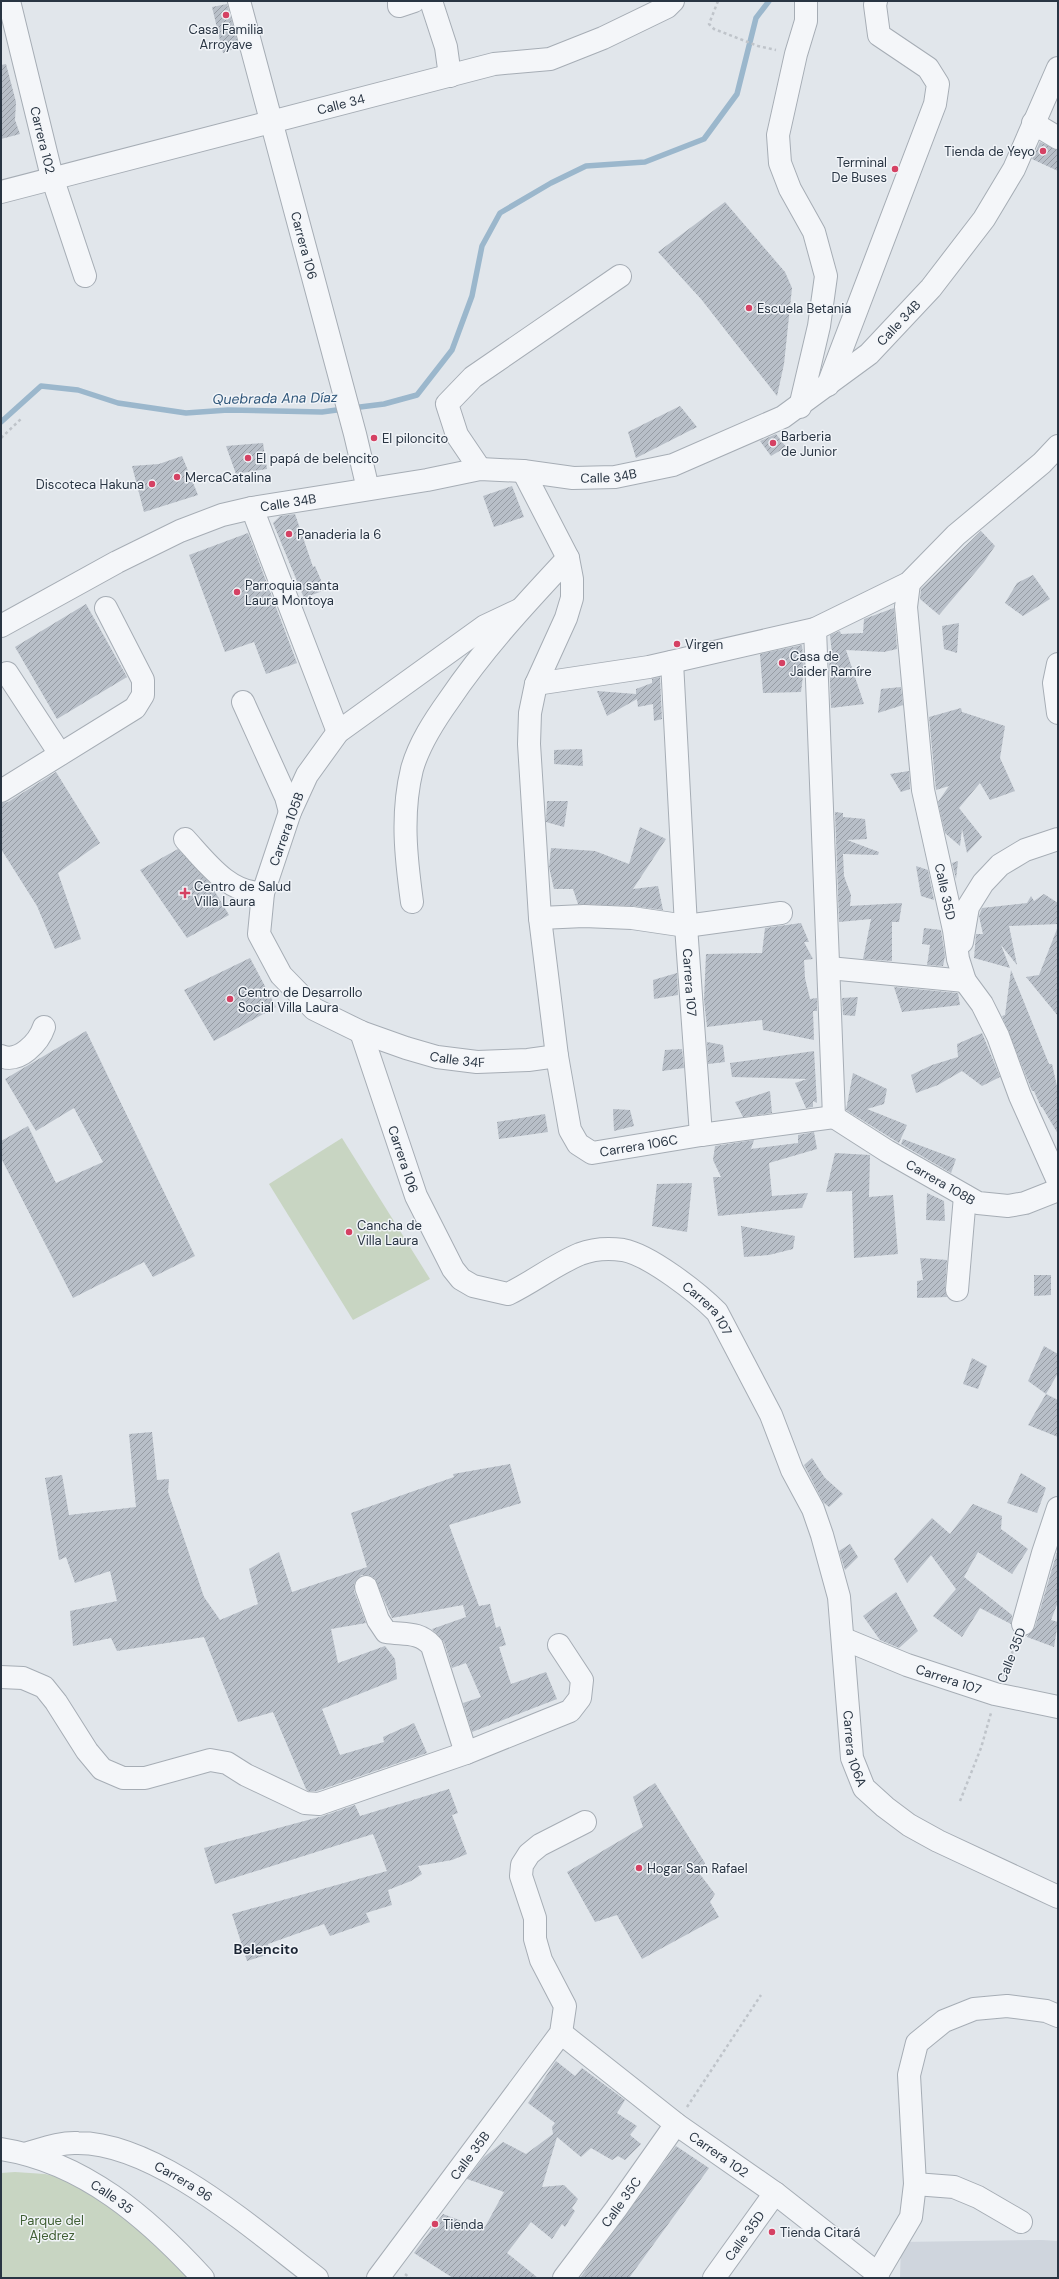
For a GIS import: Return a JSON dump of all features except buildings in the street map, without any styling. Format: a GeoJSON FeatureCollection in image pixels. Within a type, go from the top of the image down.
{"type":"FeatureCollection","features":[{"type":"Feature","properties":{"kind":"street","name":"Carrera 102"},"geometry":{"type":"LineString","coordinates":[[9,1],[52,177],[85,276]]}},
{"type":"Feature","properties":{"kind":"street","name":"Carrera 106"},"geometry":{"type":"LineString","coordinates":[[239,1],[273,122],[340,382],[355,434],[368,490]]}},
{"type":"Feature","properties":{"kind":"street"},"geometry":{"type":"LineString","coordinates":[[399,1],[400,6],[414,1]]}},
{"type":"Feature","properties":{"kind":"street"},"geometry":{"type":"LineString","coordinates":[[431,1],[446,47],[450,76]]}},
{"type":"Feature","properties":{"kind":"street","name":"Calle 34"},"geometry":{"type":"LineString","coordinates":[[1,192],[52,177],[273,122],[494,64],[550,59],[603,38],[667,7],[674,1]]}},
{"type":"Feature","properties":{"kind":"street"},"geometry":{"type":"LineString","coordinates":[[828,385],[935,104],[938,84],[928,68],[879,35],[876,1]]}},
{"type":"Feature","properties":{"kind":"street"},"geometry":{"type":"LineString","coordinates":[[800,407],[819,326],[826,276],[814,232],[790,189],[780,163],[778,135],[806,11]]}},
{"type":"Feature","properties":{"kind":"street","name":"Calle 34B"},"geometry":{"type":"LineString","coordinates":[[1,626],[118,562],[180,531],[222,515],[252,508],[368,490],[480,469],[523,471],[573,478],[615,477],[673,465],[783,418],[800,407],[869,354],[931,288],[984,219],[1014,169],[1058,68]]}},
{"type":"Feature","properties":{"kind":"street"},"geometry":{"type":"LineString","coordinates":[[1033,123],[1058,138]]}},
{"type":"Feature","properties":{"kind":"street"},"geometry":{"type":"LineString","coordinates":[[480,469],[457,435],[447,404],[473,377],[620,276]]}},
{"type":"Feature","properties":{"kind":"street"},"geometry":{"type":"LineString","coordinates":[[536,684],[649,667],[815,629],[909,583],[956,535],[1042,463],[1058,446]]}},
{"type":"Feature","properties":{"kind":"street"},"geometry":{"type":"LineString","coordinates":[[412,902],[406,861],[405,808],[412,768],[421,744],[433,723],[487,648],[519,610],[568,558],[523,471]]}},
{"type":"Feature","properties":{"kind":"street"},"geometry":{"type":"LineString","coordinates":[[252,508],[338,732]]}},
{"type":"Feature","properties":{"kind":"street","name":"Carrera 106C"},"geometry":{"type":"LineString","coordinates":[[568,558],[572,598],[566,618],[536,684],[530,713],[529,744],[540,918],[557,1056],[570,1130],[578,1144],[592,1153],[701,1134],[834,1118]]}},
{"type":"Feature","properties":{"kind":"street","name":"Calle 35D"},"geometry":{"type":"LineString","coordinates":[[909,583],[906,608],[923,790],[954,930],[958,959],[965,981],[982,1004],[998,1036],[1020,1096],[1058,1180]]}},
{"type":"Feature","properties":{"kind":"street"},"geometry":{"type":"LineString","coordinates":[[1,791],[134,708],[144,695],[143,680],[106,608]]}},
{"type":"Feature","properties":{"kind":"street","name":"Carrera 105B"},"geometry":{"type":"LineString","coordinates":[[361,1032],[314,1009],[281,974],[259,934],[263,893],[290,812],[307,775],[338,732],[485,626],[519,610]]}},
{"type":"Feature","properties":{"kind":"street"},"geometry":{"type":"LineString","coordinates":[[815,629],[834,1118]]}},
{"type":"Feature","properties":{"kind":"street","name":"Carrera 107"},"geometry":{"type":"LineString","coordinates":[[672,662],[686,926],[701,1134]]}},
{"type":"Feature","properties":{"kind":"street"},"geometry":{"type":"LineString","coordinates":[[1058,664],[1054,683],[1058,713]]}},
{"type":"Feature","properties":{"kind":"street"},"geometry":{"type":"LineString","coordinates":[[7,673],[60,754]]}},
{"type":"Feature","properties":{"kind":"street"},"geometry":{"type":"LineString","coordinates":[[243,702],[286,798],[290,812]]}},
{"type":"Feature","properties":{"kind":"street"},"geometry":{"type":"LineString","coordinates":[[185,839],[218,876],[249,893],[263,893]]}},
{"type":"Feature","properties":{"kind":"street"},"geometry":{"type":"LineString","coordinates":[[958,959],[968,907],[983,883],[1000,865],[1025,850],[1058,839]]}},
{"type":"Feature","properties":{"kind":"street"},"geometry":{"type":"LineString","coordinates":[[540,918],[584,916],[632,918],[686,926],[781,913]]}},
{"type":"Feature","properties":{"kind":"street"},"geometry":{"type":"LineString","coordinates":[[829,968],[965,981]]}},
{"type":"Feature","properties":{"kind":"street"},"geometry":{"type":"LineString","coordinates":[[2,1059],[12,1057],[34,1046],[40,1038],[44,1027]]}},
{"type":"Feature","properties":{"kind":"street","name":"Carrera 106"},"geometry":{"type":"LineString","coordinates":[[361,1032],[416,1196],[437,1240],[453,1269],[461,1279]]}},
{"type":"Feature","properties":{"kind":"street","name":"Calle 34F"},"geometry":{"type":"LineString","coordinates":[[361,1032],[406,1048],[450,1058],[477,1062],[528,1060],[557,1056]]}},
{"type":"Feature","properties":{"kind":"street","name":"Carrera 108B"},"geometry":{"type":"LineString","coordinates":[[834,1118],[978,1203],[1008,1206],[1026,1203],[1058,1190]]}},
{"type":"Feature","properties":{"kind":"street"},"geometry":{"type":"LineString","coordinates":[[957,1290],[965,1196]]}},
{"type":"Feature","properties":{"kind":"street","name":"Carrera 107"},"geometry":{"type":"LineString","coordinates":[[461,1279],[482,1290],[508,1294],[550,1268],[582,1254],[601,1249],[624,1250],[649,1261],[704,1298],[717,1312],[771,1415],[792,1470],[813,1509],[827,1558]]}},
{"type":"Feature","properties":{"kind":"street","name":"Calle 35D"},"geometry":{"type":"LineString","coordinates":[[1023,1624],[1042,1553],[1058,1508]]}},
{"type":"Feature","properties":{"kind":"street","name":"Carrera 106A"},"geometry":{"type":"LineString","coordinates":[[827,1558],[839,1597],[844,1639],[852,1758],[864,1788],[885,1807],[926,1834],[1058,1897]]}},
{"type":"Feature","properties":{"kind":"street"},"geometry":{"type":"LineString","coordinates":[[366,1587],[378,1620],[386,1632],[416,1634],[427,1640],[432,1646],[466,1753]]}},
{"type":"Feature","properties":{"kind":"street","name":"Carrera 107"},"geometry":{"type":"LineString","coordinates":[[844,1639],[907,1665],[995,1694],[1058,1707]]}},
{"type":"Feature","properties":{"kind":"street"},"geometry":{"type":"LineString","coordinates":[[1,1677],[23,1678],[44,1687],[56,1702],[87,1751],[102,1769],[123,1778],[145,1778],[210,1760],[227,1763],[246,1775],[305,1803],[319,1804],[466,1753],[570,1711],[580,1698],[582,1680],[559,1645]]}},
{"type":"Feature","properties":{"kind":"street"},"geometry":{"type":"LineString","coordinates":[[561,2033],[565,2006],[541,1960],[535,1939],[535,1918],[521,1876],[522,1865],[529,1854],[540,1845],[585,1822]]}},
{"type":"Feature","properties":{"kind":"street"},"geometry":{"type":"LineString","coordinates":[[876,2276],[911,2217],[915,2184],[909,2075],[917,2043],[944,2021],[974,2010],[1007,2006],[1046,2011],[1058,2016]]}},
{"type":"Feature","properties":{"kind":"street","name":"Carrera 102"},"geometry":{"type":"LineString","coordinates":[[561,2033],[680,2117],[876,2276]]}},
{"type":"Feature","properties":{"kind":"street","name":"Calle 35B"},"geometry":{"type":"LineString","coordinates":[[378,2278],[561,2033]]}},
{"type":"Feature","properties":{"kind":"street","name":"Calle 35C"},"geometry":{"type":"LineString","coordinates":[[564,2278],[616,2209],[680,2117]]}},
{"type":"Feature","properties":{"kind":"street","name":"Carrera 96"},"geometry":{"type":"LineString","coordinates":[[28,2153],[55,2145],[80,2142],[122,2150],[145,2158],[201,2192],[317,2278]]}},
{"type":"Feature","properties":{"kind":"street","name":"Calle 35"},"geometry":{"type":"LineString","coordinates":[[1,2149],[28,2153],[98,2184],[126,2204],[184,2257],[203,2278]]}},
{"type":"Feature","properties":{"kind":"street"},"geometry":{"type":"LineString","coordinates":[[915,2184],[954,2187],[978,2197],[1021,2222]]}},
{"type":"Feature","properties":{"kind":"street","name":"Calle 35D"},"geometry":{"type":"LineString","coordinates":[[714,2278],[775,2193]]}},
{"type":"Feature","properties":{"kind":"path"},"geometry":{"type":"LineString","coordinates":[[718,1],[709,24],[714,29],[758,46]]}},
{"type":"Feature","properties":{"kind":"path"},"geometry":{"type":"LineString","coordinates":[[1,438],[22,418]]}},
{"type":"Feature","properties":{"kind":"path","name":"Calle 35D"},"geometry":{"type":"LineString","coordinates":[[960,1801],[982,1748],[995,1694],[1023,1624]]}},
{"type":"Feature","properties":{"kind":"path"},"geometry":{"type":"LineString","coordinates":[[680,2117],[761,1995]]}},
{"type":"Feature","properties":{"kind":"shaded area"},"geometry":{"type":"Polygon","coordinates":[[[1058,2241],[1058,2278],[900,2278],[901,2242],[1058,2241]]]}},
{"type":"Feature","properties":{"kind":"green space","name":"Cancha de Villa Laura"},"geometry":{"type":"Polygon","coordinates":[[[342,1138],[430,1279],[353,1320],[269,1184],[342,1138]]]}},
{"type":"Feature","properties":{"kind":"green space","name":"Parque del Ajedrez"},"geometry":{"type":"Polygon","coordinates":[[[15,2172],[45,2174],[75,2181],[105,2195],[196,2278],[1,2278],[1,2173],[15,2172]]]}},
{"type":"Feature","properties":{"kind":"waterway","name":"Quebrada Ana Díaz"},"geometry":{"type":"LineString","coordinates":[[352,408],[384,404],[417,395],[452,350],[472,296],[482,246],[500,213],[551,183],[586,166],[645,162],[704,139],[737,94],[756,18],[769,1]]}},
{"type":"Feature","properties":{"kind":"waterway","name":"Quebrada Ana Díaz"},"geometry":{"type":"LineString","coordinates":[[1,422],[41,386],[78,390],[118,403],[186,413],[228,410],[322,412],[344,409]]}},
{"type":"Feature","properties":{"kind":"place","name":"Casa Familia Arroyave"},"geometry":{"type":"Point","coordinates":[226,15]}},
{"type":"Feature","properties":{"kind":"place","name":"Tienda de Yeyo"},"geometry":{"type":"Point","coordinates":[1043,151]}},
{"type":"Feature","properties":{"kind":"place","name":"Terminal De Buses"},"geometry":{"type":"Point","coordinates":[895,169]}},
{"type":"Feature","properties":{"kind":"place","name":"Escuela Betania"},"geometry":{"type":"Point","coordinates":[749,308]}},
{"type":"Feature","properties":{"kind":"place","name":"El piloncito"},"geometry":{"type":"Point","coordinates":[374,438]}},
{"type":"Feature","properties":{"kind":"place","name":"Barberia de Junior"},"geometry":{"type":"Point","coordinates":[773,443]}},
{"type":"Feature","properties":{"kind":"place","name":"El papá de belencito"},"geometry":{"type":"Point","coordinates":[248,458]}},
{"type":"Feature","properties":{"kind":"place","name":"MercaCatalina"},"geometry":{"type":"Point","coordinates":[177,477]}},
{"type":"Feature","properties":{"kind":"place","name":"Discoteca Hakuna"},"geometry":{"type":"Point","coordinates":[152,484]}},
{"type":"Feature","properties":{"kind":"place","name":"Panaderia la 6"},"geometry":{"type":"Point","coordinates":[289,534]}},
{"type":"Feature","properties":{"kind":"place","name":"Parroquia santa Laura Montoya"},"geometry":{"type":"Point","coordinates":[237,592]}},
{"type":"Feature","properties":{"kind":"place","name":"Virgen"},"geometry":{"type":"Point","coordinates":[677,644]}},
{"type":"Feature","properties":{"kind":"place","name":"Casa de Jaider Ramíre"},"geometry":{"type":"Point","coordinates":[782,663]}},
{"type":"Feature","properties":{"kind":"place","name":"Centro de Salud Villa Laura"},"geometry":{"type":"Point","coordinates":[185,893]}},
{"type":"Feature","properties":{"kind":"place","name":"Centro de Desarrollo Social Villa Laura"},"geometry":{"type":"Point","coordinates":[230,999]}},
{"type":"Feature","properties":{"kind":"place","name":"Cancha de Villa Laura"},"geometry":{"type":"Point","coordinates":[349,1232]}},
{"type":"Feature","properties":{"kind":"place","name":"Hogar San Rafael"},"geometry":{"type":"Point","coordinates":[639,1868]}},
{"type":"Feature","properties":{"kind":"place","name":"Tienda"},"geometry":{"type":"Point","coordinates":[435,2224]}},
{"type":"Feature","properties":{"kind":"place","name":"Tienda Citará"},"geometry":{"type":"Point","coordinates":[772,2232]}},
{"type":"Feature","properties":{"kind":"district","name":"Belencito"},"geometry":{"type":"Point","coordinates":[266,1949]}}]}
